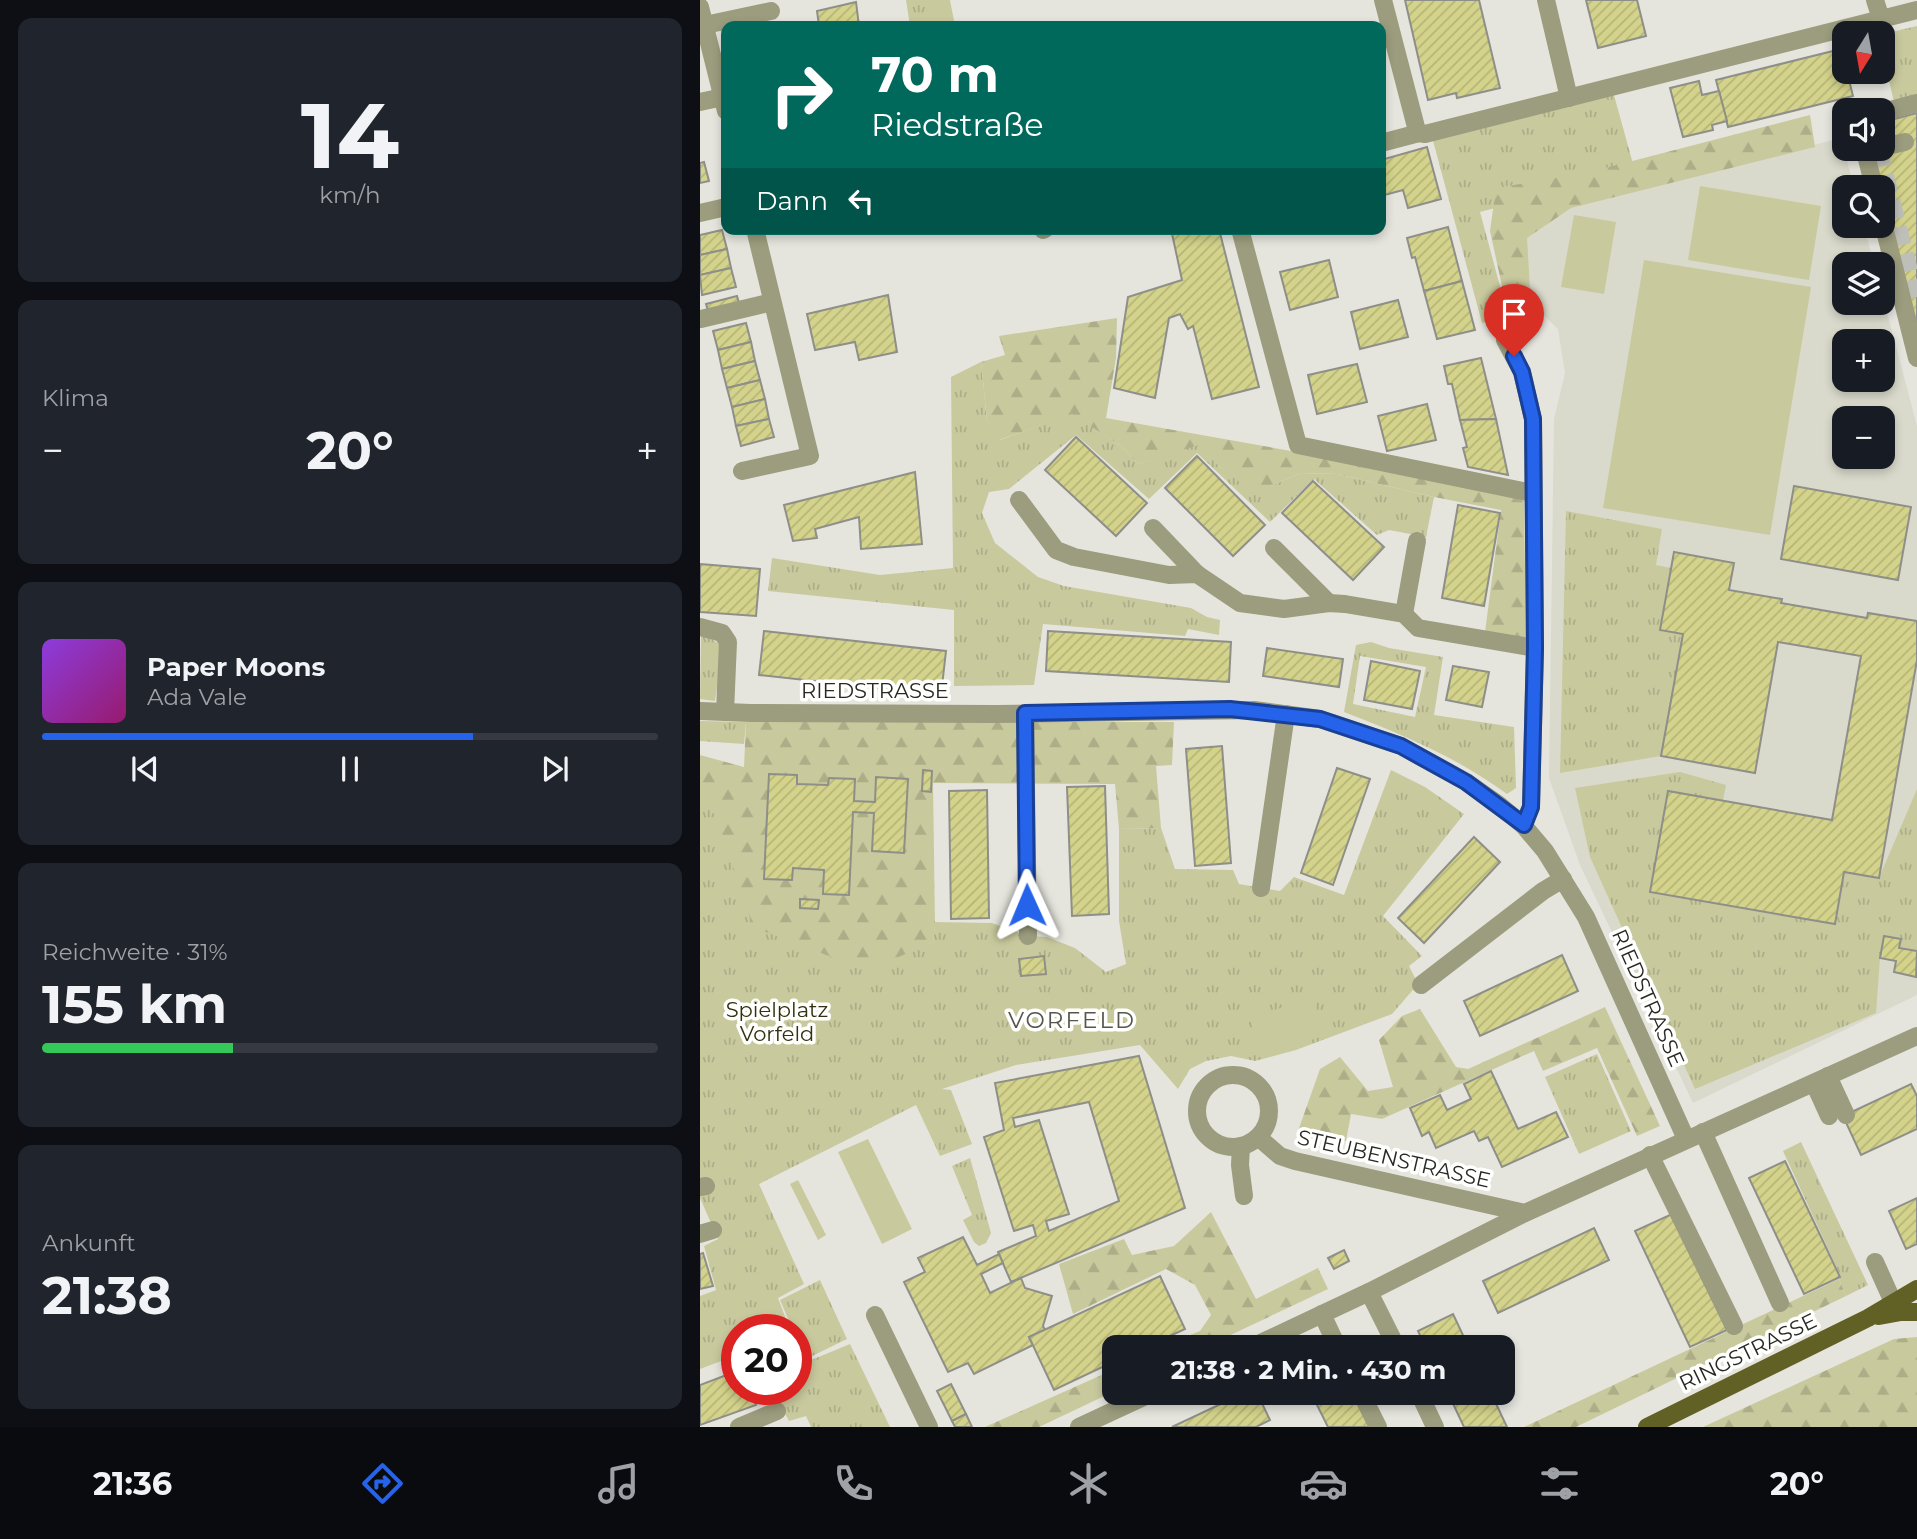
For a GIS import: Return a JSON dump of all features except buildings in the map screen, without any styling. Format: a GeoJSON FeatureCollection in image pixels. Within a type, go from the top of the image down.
{"type":"FeatureCollection","features":[{"type":"Feature","properties":{"kind":"main road","name":"RINGSTRASSE"},"geometry":{"type":"LineString","coordinates":[[1647,1427],[1868,1318],[1917,1289]]}},
{"type":"Feature","properties":{"kind":"main road","name":"RINGSTRASSE"},"geometry":{"type":"LineString","coordinates":[[1868,1318],[1917,1312]]}},
{"type":"Feature","properties":{"kind":"street"},"geometry":{"type":"LineString","coordinates":[[1383,0],[1416,127],[1427,133]]}},
{"type":"Feature","properties":{"kind":"street"},"geometry":{"type":"LineString","coordinates":[[1546,0],[1569,98]]}},
{"type":"Feature","properties":{"kind":"street"},"geometry":{"type":"LineString","coordinates":[[1875,0],[1881,19]]}},
{"type":"Feature","properties":{"kind":"street"},"geometry":{"type":"LineString","coordinates":[[700,7],[721,86]]}},
{"type":"Feature","properties":{"kind":"street"},"geometry":{"type":"LineString","coordinates":[[1386,142],[1917,10]]}},
{"type":"Feature","properties":{"kind":"street"},"geometry":{"type":"LineString","coordinates":[[724,21],[771,11]]}},
{"type":"Feature","properties":{"kind":"street"},"geometry":{"type":"LineString","coordinates":[[705,25],[721,22]]}},
{"type":"Feature","properties":{"kind":"street"},"geometry":{"type":"LineString","coordinates":[[700,102],[721,98]]}},
{"type":"Feature","properties":{"kind":"street"},"geometry":{"type":"LineString","coordinates":[[1895,109],[1917,103]]}},
{"type":"Feature","properties":{"kind":"street"},"geometry":{"type":"LineString","coordinates":[[1895,144],[1905,142]]}},
{"type":"Feature","properties":{"kind":"street"},"geometry":{"type":"LineString","coordinates":[[700,214],[721,208]]}},
{"type":"Feature","properties":{"kind":"street"},"geometry":{"type":"LineString","coordinates":[[742,471],[810,456],[756,235]]}},
{"type":"Feature","properties":{"kind":"street"},"geometry":{"type":"LineString","coordinates":[[1242,235],[1298,445],[1532,493]]}},
{"type":"Feature","properties":{"kind":"street"},"geometry":{"type":"LineString","coordinates":[[1887,238],[1917,358]]}},
{"type":"Feature","properties":{"kind":"street"},"geometry":{"type":"LineString","coordinates":[[701,319],[772,302]]}},
{"type":"Feature","properties":{"kind":"street"},"geometry":{"type":"LineString","coordinates":[[1505,340],[1522,372],[1533,419],[1535,648],[1531,807],[1524,825]]}},
{"type":"Feature","properties":{"kind":"street"},"geometry":{"type":"LineString","coordinates":[[1018,500],[1056,550],[1074,557],[1169,575],[1197,574]]}},
{"type":"Feature","properties":{"kind":"street"},"geometry":{"type":"LineString","coordinates":[[1153,528],[1197,574],[1241,603],[1284,609],[1329,603],[1404,614],[1418,628],[1535,648]]}},
{"type":"Feature","properties":{"kind":"street"},"geometry":{"type":"LineString","coordinates":[[1404,614],[1417,541]]}},
{"type":"Feature","properties":{"kind":"street"},"geometry":{"type":"LineString","coordinates":[[1274,548],[1329,603]]}},
{"type":"Feature","properties":{"kind":"street"},"geometry":{"type":"LineString","coordinates":[[700,627],[722,634],[728,642],[725,712]]}},
{"type":"Feature","properties":{"kind":"street","name":"RIEDSTRASSE"},"geometry":{"type":"LineString","coordinates":[[700,710],[1025,713],[1230,709],[1320,719],[1401,746],[1466,782],[1524,825],[1563,879],[1586,917],[1686,1139]]}},
{"type":"Feature","properties":{"kind":"street"},"geometry":{"type":"LineString","coordinates":[[1025,713],[1028,936]]}},
{"type":"Feature","properties":{"kind":"street"},"geometry":{"type":"LineString","coordinates":[[1261,888],[1286,714]]}},
{"type":"Feature","properties":{"kind":"street"},"geometry":{"type":"LineString","coordinates":[[1421,985],[1563,879]]}},
{"type":"Feature","properties":{"kind":"street"},"geometry":{"type":"LineString","coordinates":[[1278,1335],[1525,1213],[1917,1036]]}},
{"type":"Feature","properties":{"kind":"street"},"geometry":{"type":"LineString","coordinates":[[1237,1076],[1248,1079],[1258,1085],[1269,1105],[1265,1128],[1258,1137],[1241,1146],[1226,1146],[1212,1140],[1199,1120],[1199,1101],[1204,1091],[1219,1079],[1237,1076]]}},
{"type":"Feature","properties":{"kind":"street"},"geometry":{"type":"LineString","coordinates":[[1821,1079],[1837,1116]]}},
{"type":"Feature","properties":{"kind":"street"},"geometry":{"type":"LineString","coordinates":[[1703,1132],[1780,1303]]}},
{"type":"Feature","properties":{"kind":"street","name":"STEUBENSTRASSE"},"geometry":{"type":"LineString","coordinates":[[1258,1137],[1280,1156],[1295,1161],[1525,1213]]}},
{"type":"Feature","properties":{"kind":"street"},"geometry":{"type":"LineString","coordinates":[[1241,1146],[1240,1165],[1244,1196]]}},
{"type":"Feature","properties":{"kind":"street"},"geometry":{"type":"LineString","coordinates":[[1650,1155],[1734,1326]]}},
{"type":"Feature","properties":{"kind":"street"},"geometry":{"type":"LineString","coordinates":[[1875,1262],[1893,1302]]}},
{"type":"Feature","properties":{"kind":"street"},"geometry":{"type":"LineString","coordinates":[[1369,1292],[1390,1335]]}},
{"type":"Feature","properties":{"kind":"street"},"geometry":{"type":"LineString","coordinates":[[1322,1314],[1332,1335]]}},
{"type":"Feature","properties":{"kind":"street"},"geometry":{"type":"LineString","coordinates":[[875,1315],[929,1427]]}},
{"type":"Feature","properties":{"kind":"street"},"geometry":{"type":"LineString","coordinates":[[1079,1427],[1126,1405]]}},
{"type":"Feature","properties":{"kind":"street"},"geometry":{"type":"LineString","coordinates":[[1367,1405],[1378,1427]]}},
{"type":"Feature","properties":{"kind":"street"},"geometry":{"type":"LineString","coordinates":[[1425,1405],[1435,1427]]}},
{"type":"Feature","properties":{"kind":"street"},"geometry":{"type":"LineString","coordinates":[[739,1427],[778,1411]]}},
{"type":"Feature","properties":{"kind":"shaded area"},"geometry":{"type":"Polygon","coordinates":[[[1832,140],[1832,161],[1847,161],[1851,175],[1832,175],[1832,238],[1867,238],[1871,252],[1832,252],[1832,315],[1888,315],[1891,329],[1832,329],[1832,392],[1895,392],[1895,343],[1917,426],[1917,995],[1693,1103],[1580,865],[1549,778],[1554,419],[1565,373],[1558,329],[1521,293],[1515,221],[1832,140]]]}},
{"type":"Feature","properties":{"kind":"green space"},"geometry":{"type":"Polygon","coordinates":[[[906,0],[950,0],[954,21],[909,21],[906,0]]]}},
{"type":"Feature","properties":{"kind":"green space"},"geometry":{"type":"Polygon","coordinates":[[[1917,26],[1917,96],[1895,102],[1890,84],[1895,84],[1895,31],[1917,26]]]}},
{"type":"Feature","properties":{"kind":"green space"},"geometry":{"type":"Polygon","coordinates":[[[1612,88],[1635,171],[1480,212],[1508,316],[1482,323],[1432,137],[1612,88]]]}},
{"type":"Feature","properties":{"kind":"green space"},"geometry":{"type":"Polygon","coordinates":[[[1810,115],[1815,147],[1571,208],[1527,238],[1531,305],[1507,309],[1490,231],[1496,188],[1586,173],[1810,115]]]}},
{"type":"Feature","properties":{"kind":"green space"},"geometry":{"type":"Polygon","coordinates":[[[1700,186],[1821,206],[1809,280],[1688,260],[1700,186]]]}},
{"type":"Feature","properties":{"kind":"green space"},"geometry":{"type":"Polygon","coordinates":[[[1574,215],[1616,222],[1604,294],[1561,287],[1574,215]]]}},
{"type":"Feature","properties":{"kind":"green space"},"geometry":{"type":"Polygon","coordinates":[[[1644,260],[1811,287],[1770,535],[1603,508],[1644,260]]]}},
{"type":"Feature","properties":{"kind":"green space"},"geometry":{"type":"Polygon","coordinates":[[[1117,318],[1116,358],[1106,418],[1476,484],[1524,501],[1526,638],[1485,632],[1501,510],[1337,474],[1300,473],[1257,495],[1221,468],[1199,445],[1138,464],[1121,446],[1072,414],[999,440],[987,420],[981,362],[1005,355],[999,336],[1117,318]]]}},
{"type":"Feature","properties":{"kind":"green space"},"geometry":{"type":"Polygon","coordinates":[[[981,362],[987,420],[1000,440],[1072,413],[1121,446],[1138,464],[1199,444],[1221,468],[1271,486],[1300,473],[1337,474],[1434,497],[1426,537],[1389,530],[1377,535],[1314,479],[1270,522],[1197,453],[1149,499],[1076,435],[1009,489],[989,492],[982,513],[995,543],[1038,577],[1064,586],[1191,608],[1207,617],[1220,620],[1219,635],[1188,629],[1185,636],[1043,624],[1034,685],[954,686],[954,610],[768,591],[772,558],[880,575],[953,568],[951,377],[981,362]]]}},
{"type":"Feature","properties":{"kind":"green space"},"geometry":{"type":"Polygon","coordinates":[[[1566,511],[1662,529],[1656,565],[1671,568],[1660,630],[1683,634],[1661,756],[1560,773],[1566,511]]]}},
{"type":"Feature","properties":{"kind":"green space"},"geometry":{"type":"Polygon","coordinates":[[[701,636],[719,644],[721,660],[715,701],[700,699],[701,636]]]}},
{"type":"Feature","properties":{"kind":"green space"},"geometry":{"type":"Polygon","coordinates":[[[1371,642],[1389,648],[1443,657],[1434,715],[1514,727],[1516,788],[1507,794],[1448,757],[1344,712],[1356,645],[1371,642]],[[1360,656],[1353,704],[1415,717],[1426,667],[1360,656]]]}},
{"type":"Feature","properties":{"kind":"green space"},"geometry":{"type":"Polygon","coordinates":[[[700,721],[746,722],[744,744],[700,741],[700,721]]]}},
{"type":"Feature","properties":{"kind":"green space"},"geometry":{"type":"Polygon","coordinates":[[[746,722],[1174,722],[1172,765],[1156,766],[1161,828],[1119,829],[1115,784],[933,783],[933,942],[871,969],[850,964],[753,927],[716,817],[700,793],[700,755],[744,767],[746,722]]]}},
{"type":"Feature","properties":{"kind":"green space","name":"Spielplatz Vorfeld"},"geometry":{"type":"Polygon","coordinates":[[[1391,770],[1425,787],[1464,814],[1383,916],[1422,956],[1409,966],[1418,984],[1392,1014],[1296,1050],[1255,1061],[1231,1056],[1206,1061],[1190,1069],[1178,1089],[1140,1045],[1016,1065],[942,1089],[951,1090],[972,1144],[940,1156],[916,1105],[759,1184],[804,1284],[778,1298],[784,1314],[721,1314],[721,1361],[700,1369],[700,1296],[716,1290],[704,1246],[718,1239],[700,1198],[700,777],[907,952],[933,942],[935,922],[992,923],[1028,936],[1047,937],[1075,948],[1106,972],[1126,964],[1119,921],[1119,829],[1161,828],[1175,869],[1233,870],[1239,884],[1280,891],[1294,877],[1344,895],[1391,770]]]}},
{"type":"Feature","properties":{"kind":"green space"},"geometry":{"type":"Polygon","coordinates":[[[1680,772],[1726,785],[1723,800],[1668,791],[1650,892],[1834,924],[1844,872],[1879,878],[1917,789],[1917,951],[1899,948],[1884,936],[1876,1013],[1695,1089],[1590,857],[1575,788],[1680,772]]]}},
{"type":"Feature","properties":{"kind":"green space"},"geometry":{"type":"Polygon","coordinates":[[[1086,992],[1090,1030],[1022,1038],[1017,999],[1086,992]]]}},
{"type":"Feature","properties":{"kind":"green space"},"geometry":{"type":"Polygon","coordinates":[[[1311,997],[1324,1034],[1263,1055],[1250,1019],[1311,997]]]}},
{"type":"Feature","properties":{"kind":"green space"},"geometry":{"type":"Polygon","coordinates":[[[1605,1007],[1660,1126],[1637,1136],[1597,1048],[1543,1071],[1534,1051],[1382,1119],[1351,1114],[1346,1141],[1298,1131],[1320,1069],[1340,1057],[1368,1091],[1393,1087],[1379,1040],[1402,1016],[1420,1009],[1456,1067],[1468,1069],[1605,1007]]]}},
{"type":"Feature","properties":{"kind":"green space"},"geometry":{"type":"Polygon","coordinates":[[[1597,1054],[1631,1131],[1579,1154],[1545,1077],[1597,1054]]]}},
{"type":"Feature","properties":{"kind":"green space"},"geometry":{"type":"Polygon","coordinates":[[[868,1139],[912,1229],[882,1244],[838,1152],[868,1139]]]}},
{"type":"Feature","properties":{"kind":"green space"},"geometry":{"type":"Polygon","coordinates":[[[1801,1142],[1868,1285],[1846,1296],[1839,1279],[1841,1277],[1783,1151],[1801,1142]]]}},
{"type":"Feature","properties":{"kind":"green space"},"geometry":{"type":"Polygon","coordinates":[[[970,1158],[991,1233],[986,1243],[979,1246],[974,1242],[963,1220],[972,1215],[952,1166],[970,1158]]]}},
{"type":"Feature","properties":{"kind":"green space"},"geometry":{"type":"Polygon","coordinates":[[[798,1180],[826,1235],[818,1240],[790,1184],[798,1180]]]}},
{"type":"Feature","properties":{"kind":"green space"},"geometry":{"type":"Polygon","coordinates":[[[1211,1212],[1256,1299],[1318,1268],[1328,1289],[1230,1335],[1190,1335],[1200,1331],[1211,1315],[1195,1285],[1166,1269],[1073,1314],[1059,1264],[1124,1239],[1132,1255],[1174,1246],[1211,1212]]]}},
{"type":"Feature","properties":{"kind":"green space"},"geometry":{"type":"Polygon","coordinates":[[[1839,1279],[1846,1296],[1576,1427],[1524,1427],[1839,1279]]]}},
{"type":"Feature","properties":{"kind":"green space"},"geometry":{"type":"Polygon","coordinates":[[[820,1280],[847,1339],[812,1356],[812,1314],[786,1314],[780,1300],[820,1280]]]}},
{"type":"Feature","properties":{"kind":"green space"},"geometry":{"type":"Polygon","coordinates":[[[1917,1337],[1917,1427],[1703,1427],[1894,1339],[1917,1337]]]}},
{"type":"Feature","properties":{"kind":"green space"},"geometry":{"type":"Polygon","coordinates":[[[850,1344],[890,1427],[811,1427],[806,1416],[789,1421],[781,1405],[812,1405],[812,1360],[850,1344]]]}},
{"type":"Feature","properties":{"kind":"green space"},"geometry":{"type":"Polygon","coordinates":[[[1102,1375],[1102,1397],[1039,1427],[985,1427],[1102,1375]]]}},
{"type":"Feature","properties":{"kind":"tunnel"},"geometry":{"type":"LineString","coordinates":[[1881,161],[1917,302]]}},
{"type":"Feature","properties":{"kind":"district","name":"VORFELD"},"geometry":{"type":"Point","coordinates":[1072,1020]}},
{"type":"Feature","properties":{"kind":"route"},"geometry":{"type":"LineString","coordinates":[[1027,905],[1025,713],[1230,709],[1320,719],[1401,746],[1466,782],[1524,825],[1531,807],[1535,648],[1533,419],[1522,372],[1514,356]]}}]}
